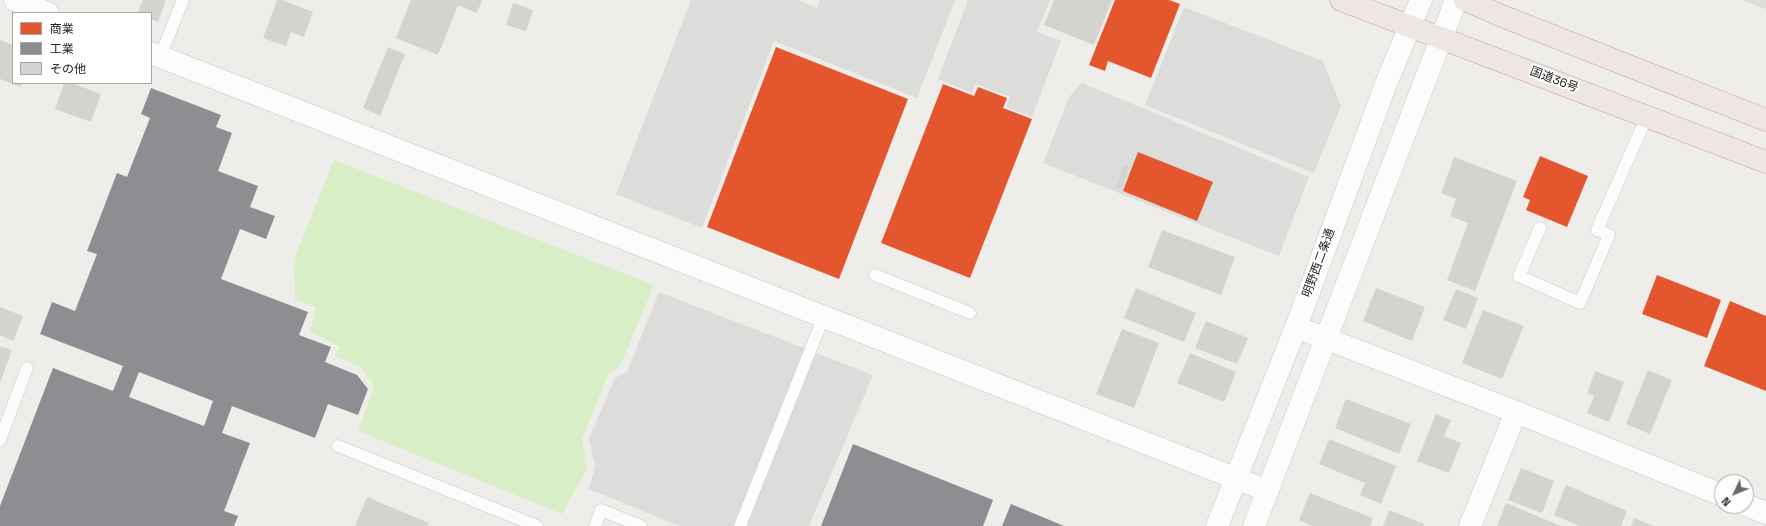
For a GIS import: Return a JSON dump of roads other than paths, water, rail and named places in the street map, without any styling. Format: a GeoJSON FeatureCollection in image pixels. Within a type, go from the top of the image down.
{"type":"FeatureCollection","features":[{"type":"Feature","properties":{"kind":"highway","name":"国道36号"},"geometry":{"type":"LineString","coordinates":[[1341,0],[1766,162]]}},
{"type":"Feature","properties":{"kind":"highway"},"geometry":{"type":"LineString","coordinates":[[1465,0],[1766,120]]}},
{"type":"Feature","properties":{"kind":"street"},"geometry":{"type":"LineString","coordinates":[[15,0],[45,12]]}},
{"type":"Feature","properties":{"kind":"street","name":"明野西二条通"},"geometry":{"type":"LineString","coordinates":[[1217,526],[1296,327],[1387,81],[1409,26],[1422,0]]}},
{"type":"Feature","properties":{"kind":"street"},"geometry":{"type":"LineString","coordinates":[[1254,526],[1456,0]]}},
{"type":"Feature","properties":{"kind":"street"},"geometry":{"type":"LineString","coordinates":[[156,55],[1268,491]]}},
{"type":"Feature","properties":{"kind":"street"},"geometry":{"type":"LineString","coordinates":[[1296,327],[1516,412],[1714,492]]}},
{"type":"Feature","properties":{"kind":"street"},"geometry":{"type":"LineString","coordinates":[[1470,526],[1516,412]]}},
{"type":"Feature","properties":{"kind":"street"},"geometry":{"type":"LineString","coordinates":[[1754,508],[1766,513]]}},
{"type":"Feature","properties":{"kind":"lane"},"geometry":{"type":"LineString","coordinates":[[156,55],[183,0]]}},
{"type":"Feature","properties":{"kind":"lane"},"geometry":{"type":"LineString","coordinates":[[1540,228],[1519,276],[1580,303],[1609,236],[1597,230],[1647,116]]}},
{"type":"Feature","properties":{"kind":"lane"},"geometry":{"type":"LineString","coordinates":[[875,275],[970,313]]}},
{"type":"Feature","properties":{"kind":"lane"},"geometry":{"type":"LineString","coordinates":[[740,526],[824,316]]}},
{"type":"Feature","properties":{"kind":"lane"},"geometry":{"type":"LineString","coordinates":[[0,440],[27,368]]}},
{"type":"Feature","properties":{"kind":"lane"},"geometry":{"type":"LineString","coordinates":[[338,446],[537,526]]}},
{"type":"Feature","properties":{"kind":"lane"},"geometry":{"type":"LineString","coordinates":[[595,526],[601,510],[641,526]]}}]}
